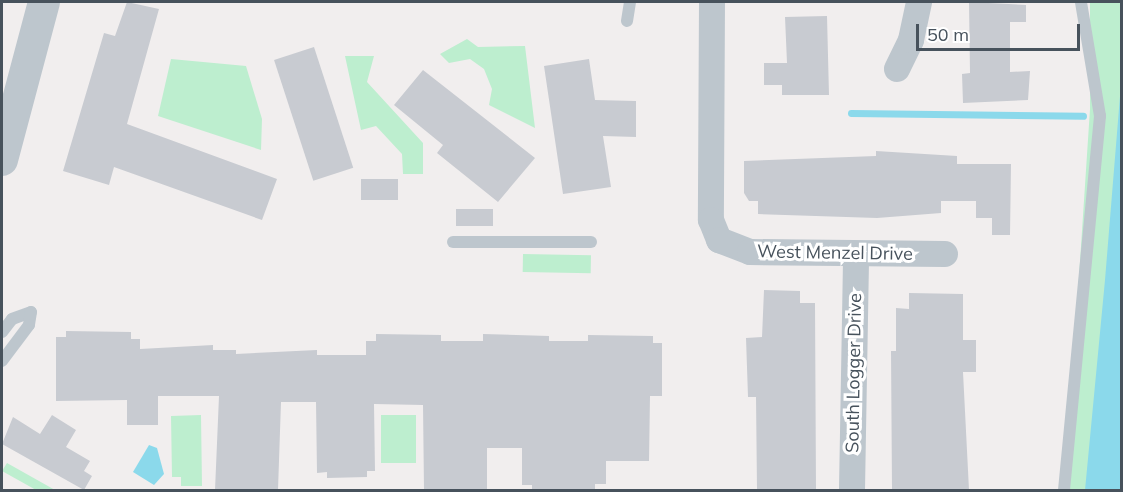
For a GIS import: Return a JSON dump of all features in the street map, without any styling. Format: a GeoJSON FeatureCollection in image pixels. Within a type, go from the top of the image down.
{"type":"FeatureCollection","features":[{"type":"Feature","properties":{"kind":"street"},"geometry":{"type":"LineString","coordinates":[[2,160],[44,2]]}},
{"type":"Feature","properties":{"kind":"street","name":"West Menzel Drive"},"geometry":{"type":"LineString","coordinates":[[712,2],[712,231],[727,246],[750,252],[856,256],[945,254]]}},
{"type":"Feature","properties":{"kind":"street"},"geometry":{"type":"LineString","coordinates":[[897,69],[911,40],[919,2]]}},
{"type":"Feature","properties":{"kind":"street","name":"South Logger Drive"},"geometry":{"type":"LineString","coordinates":[[852,490],[856,256]]}},
{"type":"Feature","properties":{"kind":"lane"},"geometry":{"type":"LineString","coordinates":[[627,21],[630,2]]}},
{"type":"Feature","properties":{"kind":"lane"},"geometry":{"type":"LineString","coordinates":[[1064,490],[1100,116],[1081,2]]}},
{"type":"Feature","properties":{"kind":"lane"},"geometry":{"type":"LineString","coordinates":[[453,242],[591,242]]}},
{"type":"Feature","properties":{"kind":"lane"},"geometry":{"type":"LineString","coordinates":[[2,332],[12,319],[31,312],[29,325],[2,361]]}},
{"type":"Feature","properties":{"kind":"green space"},"geometry":{"type":"Polygon","coordinates":[[[1090,2],[1121,2],[1121,490],[1065,490],[1090,109],[1090,2]]]}},
{"type":"Feature","properties":{"kind":"green space"},"geometry":{"type":"Polygon","coordinates":[[[467,39],[478,47],[525,46],[535,128],[489,105],[492,89],[484,69],[470,59],[449,63],[440,54],[467,39]]]}},
{"type":"Feature","properties":{"kind":"green space"},"geometry":{"type":"Polygon","coordinates":[[[345,56],[374,56],[367,82],[423,143],[423,174],[403,174],[402,154],[376,126],[361,130],[345,56]]]}},
{"type":"Feature","properties":{"kind":"green space"},"geometry":{"type":"Polygon","coordinates":[[[171,59],[246,66],[262,119],[261,150],[158,116],[171,59]]]}},
{"type":"Feature","properties":{"kind":"green space"},"geometry":{"type":"Polygon","coordinates":[[[523,254],[591,255],[591,273],[523,272],[523,254]]]}},
{"type":"Feature","properties":{"kind":"green space"},"geometry":{"type":"Polygon","coordinates":[[[201,415],[202,486],[181,486],[181,477],[172,477],[171,416],[201,415]]]}},
{"type":"Feature","properties":{"kind":"green space"},"geometry":{"type":"Polygon","coordinates":[[[381,415],[416,415],[416,463],[381,463],[381,415]]]}},
{"type":"Feature","properties":{"kind":"green space"},"geometry":{"type":"Polygon","coordinates":[[[7,463],[55,490],[36,490],[2,471],[7,463]]]}},
{"type":"Feature","properties":{"kind":"water"},"geometry":{"type":"Polygon","coordinates":[[[1121,84],[1121,490],[1085,490],[1105,280],[1121,84]]]}},
{"type":"Feature","properties":{"kind":"water"},"geometry":{"type":"Polygon","coordinates":[[[149,445],[157,448],[164,474],[154,485],[133,472],[149,445]]]}},
{"type":"Feature","properties":{"kind":"building"},"geometry":{"type":"Polygon","coordinates":[[[127,2],[159,9],[127,124],[277,179],[262,220],[114,167],[109,185],[63,171],[104,33],[115,36],[127,2]]]}},
{"type":"Feature","properties":{"kind":"building"},"geometry":{"type":"Polygon","coordinates":[[[969,2],[1026,5],[1026,22],[1010,22],[1010,72],[1030,71],[1028,100],[963,103],[962,74],[970,73],[969,2]]]}},
{"type":"Feature","properties":{"kind":"building"},"geometry":{"type":"Polygon","coordinates":[[[827,16],[829,95],[782,95],[782,85],[764,85],[764,63],[787,63],[785,17],[827,16]]]}},
{"type":"Feature","properties":{"kind":"building"},"geometry":{"type":"Polygon","coordinates":[[[314,47],[353,168],[313,181],[274,60],[314,47]]]}},
{"type":"Feature","properties":{"kind":"building"},"geometry":{"type":"Polygon","coordinates":[[[589,59],[595,100],[636,101],[636,137],[603,136],[611,187],[563,194],[544,66],[589,59]]]}},
{"type":"Feature","properties":{"kind":"building"},"geometry":{"type":"Polygon","coordinates":[[[423,70],[535,158],[498,202],[437,153],[443,145],[394,105],[423,70]]]}},
{"type":"Feature","properties":{"kind":"building"},"geometry":{"type":"Polygon","coordinates":[[[876,151],[957,156],[957,164],[1011,164],[1010,235],[992,235],[992,218],[976,218],[976,201],[941,201],[941,213],[877,218],[758,214],[758,201],[749,201],[744,193],[744,161],[876,156],[876,151]]]}},
{"type":"Feature","properties":{"kind":"building"},"geometry":{"type":"Polygon","coordinates":[[[361,179],[398,179],[398,200],[361,200],[361,179]]]}},
{"type":"Feature","properties":{"kind":"building"},"geometry":{"type":"Polygon","coordinates":[[[456,209],[493,209],[493,226],[456,226],[456,209]]]}},
{"type":"Feature","properties":{"kind":"building"},"geometry":{"type":"Polygon","coordinates":[[[764,290],[800,291],[800,303],[815,303],[816,490],[757,490],[756,397],[748,397],[746,338],[762,337],[764,290]]]}},
{"type":"Feature","properties":{"kind":"building"},"geometry":{"type":"Polygon","coordinates":[[[909,293],[963,294],[963,340],[976,340],[976,372],[963,372],[969,490],[892,490],[891,351],[896,351],[896,308],[909,309],[909,293]]]}},
{"type":"Feature","properties":{"kind":"building"},"geometry":{"type":"Polygon","coordinates":[[[66,331],[131,332],[131,339],[140,339],[140,349],[213,345],[213,350],[236,350],[236,354],[317,350],[317,355],[366,355],[366,341],[376,341],[376,334],[441,335],[441,341],[483,341],[483,334],[549,336],[549,341],[588,341],[588,335],[653,336],[653,343],[662,343],[662,396],[650,396],[649,461],[606,461],[606,484],[595,484],[595,490],[532,490],[532,485],[522,485],[522,448],[487,448],[487,489],[424,490],[423,405],[374,404],[375,471],[367,471],[367,477],[327,478],[327,472],[317,473],[316,402],[281,402],[278,490],[215,490],[219,396],[158,396],[158,425],[127,425],[127,400],[56,401],[56,337],[66,337],[66,331]]]}},
{"type":"Feature","properties":{"kind":"building"},"geometry":{"type":"Polygon","coordinates":[[[52,415],[76,430],[66,447],[90,461],[84,471],[92,476],[84,490],[2,444],[13,417],[40,434],[52,415]]]}},
{"type":"Feature","properties":{"kind":"waterway"},"geometry":{"type":"LineString","coordinates":[[851,113],[1083,116]]}}]}
